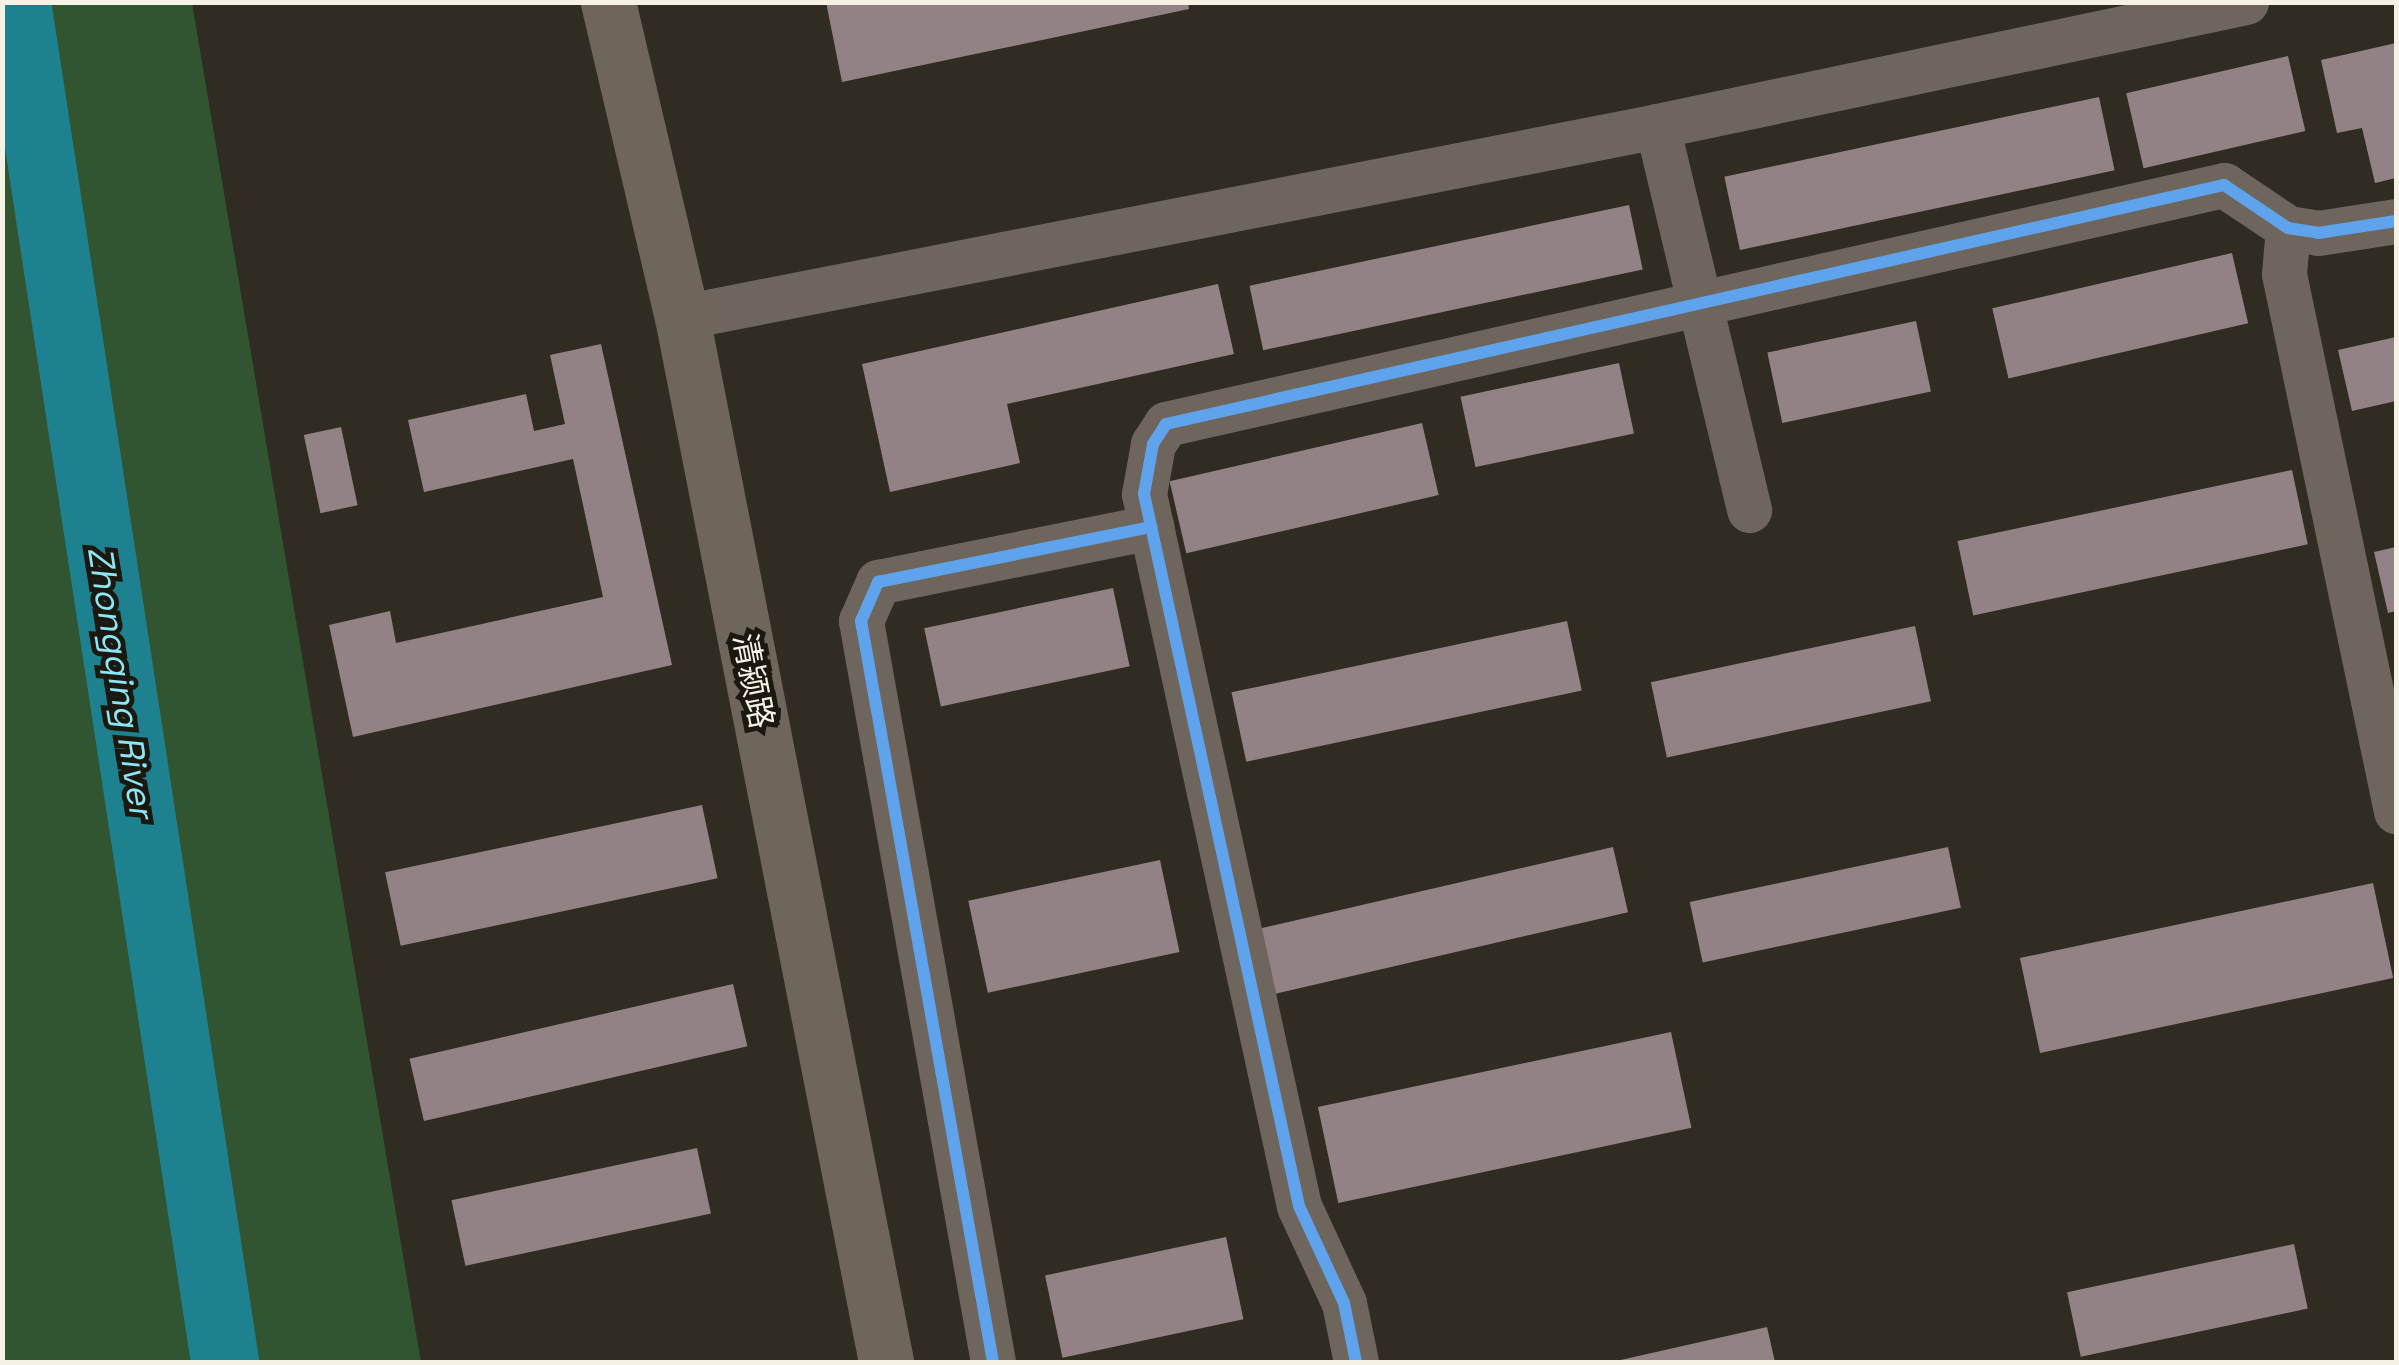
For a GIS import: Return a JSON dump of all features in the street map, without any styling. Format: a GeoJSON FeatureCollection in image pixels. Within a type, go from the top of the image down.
{"type":"FeatureCollection","features":[{"type":"Feature","properties":{"kind":"main road","name":"清颍路"},"geometry":{"type":"LineString","coordinates":[[608,2],[682,317],[886,1362]]}},
{"type":"Feature","properties":{"kind":"street"},"geometry":{"type":"LineString","coordinates":[[682,317],[1657,126],[2246,2]]}},
{"type":"Feature","properties":{"kind":"street"},"geometry":{"type":"LineString","coordinates":[[1657,126],[1749,510]]}},
{"type":"Feature","properties":{"kind":"street"},"geometry":{"type":"LineString","coordinates":[[1356,1362],[1344,1303],[1299,1206],[1144,494],[1153,444],[1166,424],[1700,299],[2224,185],[2288,228],[2318,233],[2396,221]]}},
{"type":"Feature","properties":{"kind":"street"},"geometry":{"type":"LineString","coordinates":[[2288,228],[2284,274],[2396,811]]}},
{"type":"Feature","properties":{"kind":"street"},"geometry":{"type":"LineString","coordinates":[[994,1362],[860,621],[878,582],[1152,528]]}},
{"type":"Feature","properties":{"kind":"green space"},"geometry":{"type":"Polygon","coordinates":[[[3,2],[192,3],[421,1362],[3,1362],[3,2]]]}},
{"type":"Feature","properties":{"kind":"building"},"geometry":{"type":"Polygon","coordinates":[[[826,2],[1188,2],[1189,9],[842,82],[826,2]]]}},
{"type":"Feature","properties":{"kind":"building"},"geometry":{"type":"Polygon","coordinates":[[[2396,43],[2396,178],[2375,183],[2362,128],[2337,133],[2321,60],[2396,43]]]}},
{"type":"Feature","properties":{"kind":"building"},"geometry":{"type":"Polygon","coordinates":[[[2288,56],[2305,131],[2144,168],[2126,93],[2288,56]]]}},
{"type":"Feature","properties":{"kind":"building"},"geometry":{"type":"Polygon","coordinates":[[[2099,97],[2115,170],[1740,250],[1724,177],[2099,97]]]}},
{"type":"Feature","properties":{"kind":"building"},"geometry":{"type":"Polygon","coordinates":[[[1629,205],[1643,270],[1263,350],[1249,286],[1629,205]]]}},
{"type":"Feature","properties":{"kind":"building"},"geometry":{"type":"Polygon","coordinates":[[[2232,253],[2248,323],[2009,378],[1992,308],[2232,253]]]}},
{"type":"Feature","properties":{"kind":"building"},"geometry":{"type":"Polygon","coordinates":[[[1218,284],[1234,354],[1007,404],[1020,463],[890,492],[862,364],[1218,284]]]}},
{"type":"Feature","properties":{"kind":"building"},"geometry":{"type":"Polygon","coordinates":[[[1916,321],[1931,391],[1782,423],[1767,353],[1916,321]]]}},
{"type":"Feature","properties":{"kind":"building"},"geometry":{"type":"Polygon","coordinates":[[[2396,337],[2396,401],[2352,411],[2338,350],[2396,337]]]}},
{"type":"Feature","properties":{"kind":"building"},"geometry":{"type":"Polygon","coordinates":[[[601,344],[672,665],[353,737],[329,625],[390,611],[396,643],[603,597],[573,459],[424,492],[408,420],[526,394],[534,431],[565,424],[550,355],[601,344]]]}},
{"type":"Feature","properties":{"kind":"building"},"geometry":{"type":"Polygon","coordinates":[[[1619,363],[1634,433],[1476,467],[1461,397],[1619,363]]]}},
{"type":"Feature","properties":{"kind":"building"},"geometry":{"type":"Polygon","coordinates":[[[1422,423],[1439,495],[1186,553],[1170,481],[1422,423]]]}},
{"type":"Feature","properties":{"kind":"building"},"geometry":{"type":"Polygon","coordinates":[[[341,427],[358,505],[320,513],[304,435],[341,427]]]}},
{"type":"Feature","properties":{"kind":"building"},"geometry":{"type":"Polygon","coordinates":[[[2292,470],[2308,544],[1973,615],[1957,541],[2292,470]]]}},
{"type":"Feature","properties":{"kind":"building"},"geometry":{"type":"Polygon","coordinates":[[[2396,547],[2396,611],[2388,613],[2374,552],[2396,547]]]}},
{"type":"Feature","properties":{"kind":"building"},"geometry":{"type":"Polygon","coordinates":[[[1113,588],[1130,666],[941,706],[924,628],[1113,588]]]}},
{"type":"Feature","properties":{"kind":"building"},"geometry":{"type":"Polygon","coordinates":[[[1567,621],[1582,690],[1246,762],[1231,692],[1567,621]]]}},
{"type":"Feature","properties":{"kind":"building"},"geometry":{"type":"Polygon","coordinates":[[[1915,626],[1931,701],[1667,757],[1651,682],[1915,626]]]}},
{"type":"Feature","properties":{"kind":"building"},"geometry":{"type":"Polygon","coordinates":[[[702,805],[718,878],[401,946],[385,872],[702,805]]]}},
{"type":"Feature","properties":{"kind":"building"},"geometry":{"type":"Polygon","coordinates":[[[1613,847],[1628,912],[1259,998],[1244,932],[1613,847]]]}},
{"type":"Feature","properties":{"kind":"building"},"geometry":{"type":"Polygon","coordinates":[[[1948,847],[1961,908],[1703,963],[1690,902],[1948,847]]]}},
{"type":"Feature","properties":{"kind":"building"},"geometry":{"type":"Polygon","coordinates":[[[1160,860],[1180,952],[988,993],[968,901],[1160,860]]]}},
{"type":"Feature","properties":{"kind":"building"},"geometry":{"type":"Polygon","coordinates":[[[2373,883],[2393,978],[2040,1053],[2020,958],[2373,883]]]}},
{"type":"Feature","properties":{"kind":"building"},"geometry":{"type":"Polygon","coordinates":[[[733,984],[747,1046],[424,1121],[410,1059],[733,984]]]}},
{"type":"Feature","properties":{"kind":"building"},"geometry":{"type":"Polygon","coordinates":[[[1671,1032],[1691,1128],[1338,1203],[1318,1107],[1671,1032]]]}},
{"type":"Feature","properties":{"kind":"building"},"geometry":{"type":"Polygon","coordinates":[[[697,1148],[711,1214],[465,1266],[451,1200],[697,1148]]]}},
{"type":"Feature","properties":{"kind":"building"},"geometry":{"type":"Polygon","coordinates":[[[1226,1237],[1243,1319],[1063,1358],[1045,1275],[1226,1237]]]}},
{"type":"Feature","properties":{"kind":"building"},"geometry":{"type":"Polygon","coordinates":[[[2294,1244],[2308,1309],[2081,1357],[2067,1292],[2294,1244]]]}},
{"type":"Feature","properties":{"kind":"building"},"geometry":{"type":"Polygon","coordinates":[[[1767,1327],[1775,1362],[1616,1362],[1616,1361],[1767,1327]]]}},
{"type":"Feature","properties":{"kind":"waterway","name":"Zhongqing River"},"geometry":{"type":"LineString","coordinates":[[17,2],[225,1362]]}},
{"type":"Feature","properties":{"kind":"cycle path"},"geometry":{"type":"LineString","coordinates":[[1356,1362],[1344,1303],[1299,1206],[1144,494],[1153,444],[1166,424],[2224,185],[2288,228],[2318,233],[2396,221]]}},
{"type":"Feature","properties":{"kind":"cycle path"},"geometry":{"type":"LineString","coordinates":[[993,1362],[861,621],[878,582],[1152,527]]}}]}
